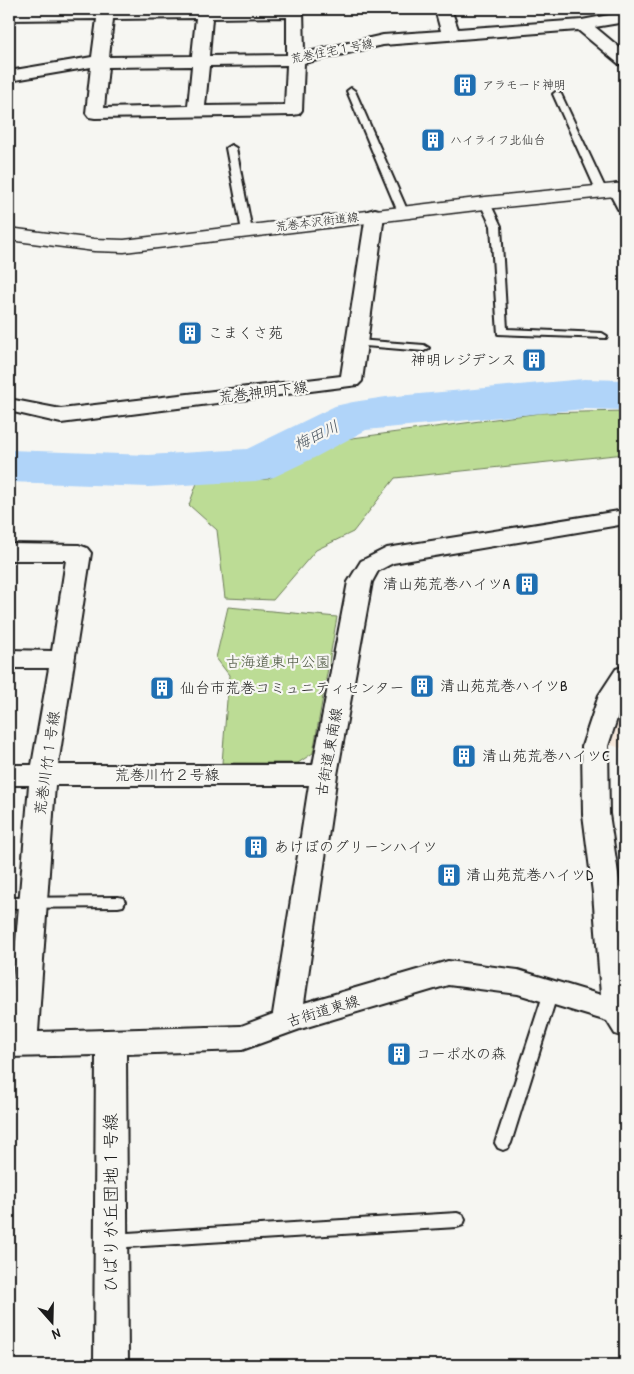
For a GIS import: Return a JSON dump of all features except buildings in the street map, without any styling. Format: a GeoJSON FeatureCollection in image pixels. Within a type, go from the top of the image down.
{"type":"FeatureCollection","features":[{"type":"Feature","properties":{"kind":"street"},"geometry":{"type":"LineString","coordinates":[[443,9],[451,35]]}},
{"type":"Feature","properties":{"kind":"street"},"geometry":{"type":"LineString","coordinates":[[9,15],[105,11],[295,11],[296,60],[292,115],[196,112],[95,113],[105,11]]}},
{"type":"Feature","properties":{"kind":"street"},"geometry":{"type":"LineString","coordinates":[[196,112],[205,11]]}},
{"type":"Feature","properties":{"kind":"street","name":"荒巻住宅１号線"},"geometry":{"type":"LineString","coordinates":[[9,76],[99,62],[296,60],[383,40],[582,26],[617,15]]}},
{"type":"Feature","properties":{"kind":"street"},"geometry":{"type":"LineString","coordinates":[[582,26],[625,59]]}},
{"type":"Feature","properties":{"kind":"street","name":"荒巻本沢街道線"},"geometry":{"type":"LineString","coordinates":[[9,234],[94,245],[124,246],[485,203],[618,194]]}},
{"type":"Feature","properties":{"kind":"street","name":"荒巻神明下線"},"geometry":{"type":"LineString","coordinates":[[9,406],[61,416],[351,381],[375,216]]}},
{"type":"Feature","properties":{"kind":"street","name":"古街道東南線"},"geometry":{"type":"LineString","coordinates":[[287,1022],[324,775],[360,582],[369,566],[387,556],[625,517]]}},
{"type":"Feature","properties":{"kind":"street","name":"荒巻川竹１号線"},"geometry":{"type":"LineString","coordinates":[[9,552],[79,553],[63,660],[21,903],[16,1045]]}},
{"type":"Feature","properties":{"kind":"street"},"geometry":{"type":"LineString","coordinates":[[9,659],[63,660]]}},
{"type":"Feature","properties":{"kind":"street"},"geometry":{"type":"LineString","coordinates":[[621,1018],[596,814],[595,746],[612,695],[625,675]]}},
{"type":"Feature","properties":{"kind":"street","name":"荒巻川竹２号線"},"geometry":{"type":"LineString","coordinates":[[9,775],[324,775]]}},
{"type":"Feature","properties":{"kind":"street","name":"古街道東線"},"geometry":{"type":"LineString","coordinates":[[16,1045],[242,1038],[287,1022],[448,974],[518,982],[621,1018]]}},
{"type":"Feature","properties":{"kind":"street","name":"ひばりが丘団地１号線"},"geometry":{"type":"LineString","coordinates":[[105,1365],[111,1242],[111,1042]]}},
{"type":"Feature","properties":{"kind":"lane"},"geometry":{"type":"LineString","coordinates":[[351,91],[403,212]]}},
{"type":"Feature","properties":{"kind":"lane"},"geometry":{"type":"LineString","coordinates":[[557,94],[618,194]]}},
{"type":"Feature","properties":{"kind":"lane"},"geometry":{"type":"LineString","coordinates":[[230,148],[247,230]]}},
{"type":"Feature","properties":{"kind":"lane"},"geometry":{"type":"LineString","coordinates":[[485,203],[496,226],[502,332],[602,336]]}},
{"type":"Feature","properties":{"kind":"lane"},"geometry":{"type":"LineString","coordinates":[[357,343],[424,348]]}},
{"type":"Feature","properties":{"kind":"lane"},"geometry":{"type":"LineString","coordinates":[[21,903],[118,902]]}},
{"type":"Feature","properties":{"kind":"lane"},"geometry":{"type":"LineString","coordinates":[[503,1144],[551,992]]}},
{"type":"Feature","properties":{"kind":"lane"},"geometry":{"type":"LineString","coordinates":[[111,1242],[457,1220]]}},
{"type":"Feature","properties":{"kind":"shaded area"},"geometry":{"type":"Polygon","coordinates":[[[625,691],[625,749],[611,745],[625,691]]]}},
{"type":"Feature","properties":{"kind":"green space"},"geometry":{"type":"Polygon","coordinates":[[[625,411],[625,454],[395,478],[353,532],[316,550],[273,600],[225,598],[217,530],[189,505],[197,483],[268,479],[345,439],[540,413],[625,411]]]}},
{"type":"Feature","properties":{"kind":"green space","name":"古海道東中公園"},"geometry":{"type":"Polygon","coordinates":[[[228,607],[337,617],[313,753],[298,763],[222,763],[229,675],[216,658],[228,607]]]}},
{"type":"Feature","properties":{"kind":"waterway","name":"梅田川"},"geometry":{"type":"LineString","coordinates":[[9,466],[148,471],[256,465],[298,446],[353,417],[386,412],[584,394],[625,395]]}},
{"type":"Feature","properties":{"kind":"place","name":"アラモード神明"},"geometry":{"type":"Point","coordinates":[465,85]}},
{"type":"Feature","properties":{"kind":"place","name":"ハイライフ北仙台"},"geometry":{"type":"Point","coordinates":[433,140]}},
{"type":"Feature","properties":{"kind":"place","name":"こまくさ苑"},"geometry":{"type":"Point","coordinates":[190,333]}},
{"type":"Feature","properties":{"kind":"place","name":"神明レジデンス"},"geometry":{"type":"Point","coordinates":[534,360]}},
{"type":"Feature","properties":{"kind":"place","name":"清山苑荒巻ハイツA"},"geometry":{"type":"Point","coordinates":[527,584]}},
{"type":"Feature","properties":{"kind":"place","name":"清山苑荒巻ハイツB"},"geometry":{"type":"Point","coordinates":[422,686]}},
{"type":"Feature","properties":{"kind":"place","name":"仙台市荒巻コミュニティセンター"},"geometry":{"type":"Point","coordinates":[162,688]}},
{"type":"Feature","properties":{"kind":"place","name":"清山苑荒巻ハイツC"},"geometry":{"type":"Point","coordinates":[464,756]}},
{"type":"Feature","properties":{"kind":"place","name":"あけぼのグリーンハイツ"},"geometry":{"type":"Point","coordinates":[256,847]}},
{"type":"Feature","properties":{"kind":"place","name":"清山苑荒巻ハイツD"},"geometry":{"type":"Point","coordinates":[449,875]}},
{"type":"Feature","properties":{"kind":"place","name":"コーポ水の森"},"geometry":{"type":"Point","coordinates":[399,1054]}}]}
